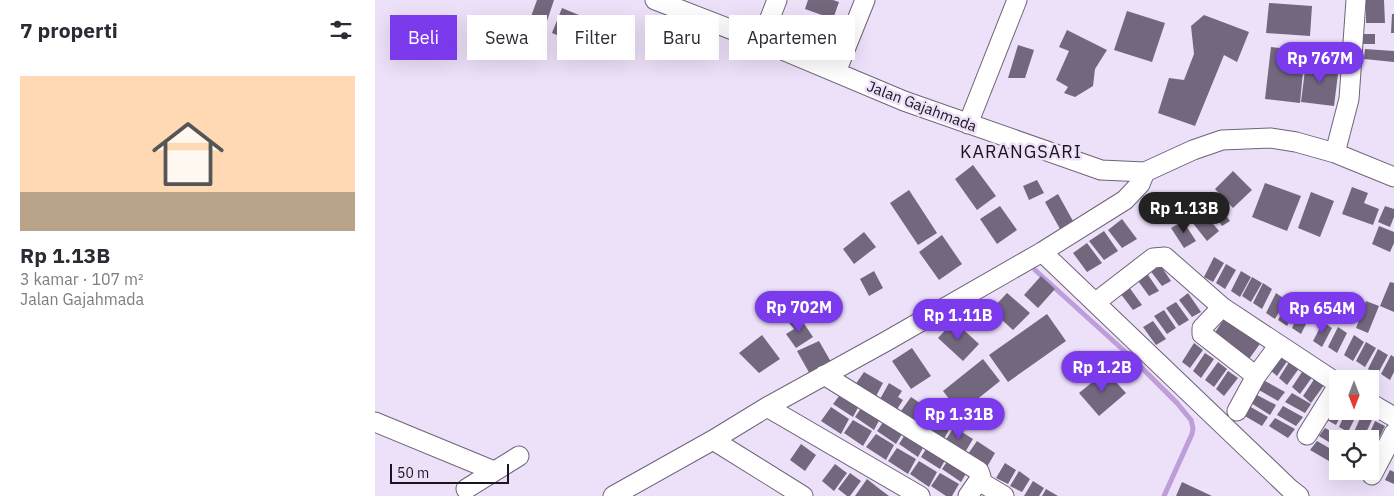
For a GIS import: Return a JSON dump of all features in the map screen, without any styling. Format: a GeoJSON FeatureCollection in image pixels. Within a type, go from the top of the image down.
{"type":"FeatureCollection","features":[{"type":"Feature","properties":{"kind":"street","name":"Jalan Gajahmada"},"geometry":{"type":"LineString","coordinates":[[655,0],[729,29]]}},
{"type":"Feature","properties":{"kind":"street"},"geometry":{"type":"LineString","coordinates":[[771,15],[777,0]]}},
{"type":"Feature","properties":{"kind":"street"},"geometry":{"type":"LineString","coordinates":[[836,72],[865,0]]}},
{"type":"Feature","properties":{"kind":"street"},"geometry":{"type":"LineString","coordinates":[[968,124],[1017,0]]}},
{"type":"Feature","properties":{"kind":"street"},"geometry":{"type":"LineString","coordinates":[[1335,153],[1349,99],[1356,0]]}},
{"type":"Feature","properties":{"kind":"street","name":"Jalan Gajahmada"},"geometry":{"type":"LineString","coordinates":[[807,60],[968,124],[1101,170],[1145,172],[1193,150],[1222,140],[1270,138],[1296,142],[1335,153],[1394,177]]}},
{"type":"Feature","properties":{"kind":"street"},"geometry":{"type":"LineString","coordinates":[[613,496],[1043,252],[1125,200],[1140,184],[1145,172]]}},
{"type":"Feature","properties":{"kind":"street"},"geometry":{"type":"LineString","coordinates":[[1043,252],[1282,482],[1299,496]]}},
{"type":"Feature","properties":{"kind":"street"},"geometry":{"type":"LineString","coordinates":[[1095,302],[1153,258],[1165,256],[1222,307],[1329,377]]}},
{"type":"Feature","properties":{"kind":"street"},"geometry":{"type":"LineString","coordinates":[[1222,307],[1202,328],[1202,334],[1256,376]]}},
{"type":"Feature","properties":{"kind":"street"},"geometry":{"type":"LineString","coordinates":[[1237,411],[1256,376],[1279,346]]}},
{"type":"Feature","properties":{"kind":"street"},"geometry":{"type":"LineString","coordinates":[[824,375],[979,471],[981,477],[974,488],[1003,496]]}},
{"type":"Feature","properties":{"kind":"street"},"geometry":{"type":"LineString","coordinates":[[1307,436],[1329,400]]}},
{"type":"Feature","properties":{"kind":"street"},"geometry":{"type":"LineString","coordinates":[[767,407],[920,496]]}},
{"type":"Feature","properties":{"kind":"street"},"geometry":{"type":"LineString","coordinates":[[1379,408],[1394,417]]}},
{"type":"Feature","properties":{"kind":"street"},"geometry":{"type":"LineString","coordinates":[[376,425],[494,471]]}},
{"type":"Feature","properties":{"kind":"street"},"geometry":{"type":"LineString","coordinates":[[1379,462],[1394,433]]}},
{"type":"Feature","properties":{"kind":"street"},"geometry":{"type":"LineString","coordinates":[[713,440],[803,496]]}},
{"type":"Feature","properties":{"kind":"street"},"geometry":{"type":"LineString","coordinates":[[463,494],[494,471],[519,456]]}},
{"type":"Feature","properties":{"kind":"building"},"geometry":{"type":"Polygon","coordinates":[[[537,0],[554,0],[547,21],[547,15],[532,15],[537,0]]]}},
{"type":"Feature","properties":{"kind":"building"},"geometry":{"type":"Polygon","coordinates":[[[808,0],[833,0],[839,2],[834,15],[822,15],[805,9],[808,0]]]}},
{"type":"Feature","properties":{"kind":"building"},"geometry":{"type":"Polygon","coordinates":[[[1366,0],[1384,0],[1385,23],[1366,23],[1366,0]]]}},
{"type":"Feature","properties":{"kind":"building"},"geometry":{"type":"Polygon","coordinates":[[[1269,3],[1312,6],[1310,36],[1266,33],[1269,3]]]}},
{"type":"Feature","properties":{"kind":"building"},"geometry":{"type":"Polygon","coordinates":[[[562,8],[579,15],[559,15],[562,8]]]}},
{"type":"Feature","properties":{"kind":"building"},"geometry":{"type":"Polygon","coordinates":[[[1127,11],[1165,23],[1152,62],[1114,50],[1127,11]]]}},
{"type":"Feature","properties":{"kind":"building"},"geometry":{"type":"Polygon","coordinates":[[[1392,14],[1394,14],[1394,33],[1391,33],[1392,14]]]}},
{"type":"Feature","properties":{"kind":"building"},"geometry":{"type":"Polygon","coordinates":[[[1204,15],[1249,32],[1237,62],[1224,55],[1195,126],[1158,113],[1169,78],[1184,80],[1194,54],[1191,26],[1204,15]]]}},
{"type":"Feature","properties":{"kind":"building"},"geometry":{"type":"Polygon","coordinates":[[[557,20],[557,35],[552,33],[557,20]]]}},
{"type":"Feature","properties":{"kind":"building"},"geometry":{"type":"Polygon","coordinates":[[[1067,30],[1107,50],[1095,69],[1093,86],[1075,97],[1064,93],[1068,87],[1056,80],[1069,51],[1059,47],[1067,30]]]}},
{"type":"Feature","properties":{"kind":"building"},"geometry":{"type":"Polygon","coordinates":[[[1360,34],[1375,34],[1375,44],[1360,44],[1360,34]]]}},
{"type":"Feature","properties":{"kind":"building"},"geometry":{"type":"Polygon","coordinates":[[[1018,45],[1034,50],[1025,78],[1008,78],[1018,45]]]}},
{"type":"Feature","properties":{"kind":"building"},"geometry":{"type":"Polygon","coordinates":[[[1271,47],[1305,51],[1300,103],[1265,99],[1271,47]]]}},
{"type":"Feature","properties":{"kind":"building"},"geometry":{"type":"Polygon","coordinates":[[[1365,49],[1394,51],[1394,62],[1364,59],[1365,49]]]}},
{"type":"Feature","properties":{"kind":"building"},"geometry":{"type":"Polygon","coordinates":[[[1306,62],[1339,66],[1334,106],[1301,102],[1306,62]]]}},
{"type":"Feature","properties":{"kind":"building"},"geometry":{"type":"Polygon","coordinates":[[[973,165],[996,196],[977,210],[955,179],[973,165]]]}},
{"type":"Feature","properties":{"kind":"building"},"geometry":{"type":"Polygon","coordinates":[[[1233,171],[1252,190],[1233,208],[1215,189],[1233,171]]]}},
{"type":"Feature","properties":{"kind":"building"},"geometry":{"type":"Polygon","coordinates":[[[1037,180],[1044,193],[1029,200],[1023,186],[1037,180]]]}},
{"type":"Feature","properties":{"kind":"building"},"geometry":{"type":"Polygon","coordinates":[[[1265,183],[1301,196],[1287,231],[1252,217],[1265,183]]]}},
{"type":"Feature","properties":{"kind":"building"},"geometry":{"type":"Polygon","coordinates":[[[1352,187],[1368,193],[1364,203],[1379,209],[1373,225],[1342,214],[1352,187]]]}},
{"type":"Feature","properties":{"kind":"building"},"geometry":{"type":"Polygon","coordinates":[[[909,190],[937,233],[918,245],[890,203],[909,190]]]}},
{"type":"Feature","properties":{"kind":"building"},"geometry":{"type":"Polygon","coordinates":[[[1311,192],[1334,201],[1320,237],[1298,228],[1311,192]]]}},
{"type":"Feature","properties":{"kind":"building"},"geometry":{"type":"Polygon","coordinates":[[[1058,194],[1073,221],[1060,229],[1045,202],[1058,194]]]}},
{"type":"Feature","properties":{"kind":"building"},"geometry":{"type":"Polygon","coordinates":[[[1213,197],[1230,221],[1222,226],[1206,202],[1213,197]]]}},
{"type":"Feature","properties":{"kind":"building"},"geometry":{"type":"Polygon","coordinates":[[[1000,206],[1017,230],[997,244],[980,219],[1000,206]]]}},
{"type":"Feature","properties":{"kind":"building"},"geometry":{"type":"Polygon","coordinates":[[[1385,206],[1394,209],[1394,217],[1390,227],[1378,222],[1385,206]]]}},
{"type":"Feature","properties":{"kind":"building"},"geometry":{"type":"Polygon","coordinates":[[[1200,208],[1219,231],[1207,241],[1188,217],[1200,208]]]}},
{"type":"Feature","properties":{"kind":"building"},"geometry":{"type":"Polygon","coordinates":[[[1122,219],[1137,239],[1122,248],[1108,230],[1122,219]]]}},
{"type":"Feature","properties":{"kind":"building"},"geometry":{"type":"Polygon","coordinates":[[[1183,221],[1196,241],[1184,248],[1171,228],[1183,221]]]}},
{"type":"Feature","properties":{"kind":"building"},"geometry":{"type":"Polygon","coordinates":[[[1379,226],[1394,232],[1394,243],[1390,252],[1372,244],[1379,226]]]}},
{"type":"Feature","properties":{"kind":"building"},"geometry":{"type":"Polygon","coordinates":[[[1104,231],[1118,251],[1104,260],[1089,241],[1104,231]]]}},
{"type":"Feature","properties":{"kind":"building"},"geometry":{"type":"Polygon","coordinates":[[[864,232],[876,247],[854,264],[843,249],[864,232]]]}},
{"type":"Feature","properties":{"kind":"building"},"geometry":{"type":"Polygon","coordinates":[[[942,235],[962,264],[939,280],[919,252],[942,235]]]}},
{"type":"Feature","properties":{"kind":"building"},"geometry":{"type":"Polygon","coordinates":[[[1087,243],[1102,263],[1087,272],[1073,253],[1087,243]]]}},
{"type":"Feature","properties":{"kind":"building"},"geometry":{"type":"Polygon","coordinates":[[[1214,257],[1224,263],[1213,282],[1204,277],[1214,257]]]}},
{"type":"Feature","properties":{"kind":"building"},"geometry":{"type":"Polygon","coordinates":[[[1159,263],[1171,281],[1162,286],[1149,269],[1159,263]]]}},
{"type":"Feature","properties":{"kind":"building"},"geometry":{"type":"Polygon","coordinates":[[[1226,264],[1236,270],[1225,289],[1216,283],[1226,264]]]}},
{"type":"Feature","properties":{"kind":"building"},"geometry":{"type":"Polygon","coordinates":[[[874,271],[883,288],[869,296],[860,279],[874,271]]]}},
{"type":"Feature","properties":{"kind":"building"},"geometry":{"type":"Polygon","coordinates":[[[1241,271],[1251,277],[1240,297],[1231,291],[1241,271]]]}},
{"type":"Feature","properties":{"kind":"building"},"geometry":{"type":"Polygon","coordinates":[[[1146,272],[1159,291],[1149,296],[1136,278],[1146,272]]]}},
{"type":"Feature","properties":{"kind":"building"},"geometry":{"type":"Polygon","coordinates":[[[1041,276],[1055,289],[1038,308],[1024,295],[1041,276]]]}},
{"type":"Feature","properties":{"kind":"building"},"geometry":{"type":"Polygon","coordinates":[[[1252,277],[1262,283],[1251,302],[1242,296],[1252,277]]]}},
{"type":"Feature","properties":{"kind":"building"},"geometry":{"type":"Polygon","coordinates":[[[1390,282],[1394,283],[1394,312],[1380,306],[1390,282]]]}},
{"type":"Feature","properties":{"kind":"building"},"geometry":{"type":"Polygon","coordinates":[[[1263,283],[1272,289],[1262,309],[1253,303],[1263,283]]]}},
{"type":"Feature","properties":{"kind":"building"},"geometry":{"type":"Polygon","coordinates":[[[1129,287],[1142,305],[1133,310],[1120,293],[1129,287]]]}},
{"type":"Feature","properties":{"kind":"building"},"geometry":{"type":"Polygon","coordinates":[[[1007,293],[1030,313],[1013,330],[991,310],[1007,293]]]}},
{"type":"Feature","properties":{"kind":"building"},"geometry":{"type":"Polygon","coordinates":[[[1188,293],[1201,312],[1192,317],[1179,300],[1188,293]]]}},
{"type":"Feature","properties":{"kind":"building"},"geometry":{"type":"Polygon","coordinates":[[[1276,293],[1286,300],[1275,319],[1266,313],[1276,293]]]}},
{"type":"Feature","properties":{"kind":"building"},"geometry":{"type":"Polygon","coordinates":[[[1288,301],[1298,307],[1287,326],[1278,320],[1288,301]]]}},
{"type":"Feature","properties":{"kind":"building"},"geometry":{"type":"Polygon","coordinates":[[[1366,301],[1379,306],[1368,333],[1356,328],[1366,301]]]}},
{"type":"Feature","properties":{"kind":"building"},"geometry":{"type":"Polygon","coordinates":[[[1176,302],[1189,320],[1179,326],[1166,308],[1176,302]]]}},
{"type":"Feature","properties":{"kind":"building"},"geometry":{"type":"Polygon","coordinates":[[[1302,308],[1311,314],[1301,334],[1292,328],[1302,308]]]}},
{"type":"Feature","properties":{"kind":"building"},"geometry":{"type":"Polygon","coordinates":[[[1164,310],[1176,328],[1167,334],[1154,316],[1164,310]]]}},
{"type":"Feature","properties":{"kind":"building"},"geometry":{"type":"Polygon","coordinates":[[[1047,314],[1066,341],[1008,382],[989,355],[1047,314]]]}},
{"type":"Feature","properties":{"kind":"building"},"geometry":{"type":"Polygon","coordinates":[[[799,316],[813,337],[796,348],[786,334],[794,329],[789,323],[799,316]]]}},
{"type":"Feature","properties":{"kind":"building"},"geometry":{"type":"Polygon","coordinates":[[[1226,316],[1262,341],[1249,359],[1214,334],[1226,316]]]}},
{"type":"Feature","properties":{"kind":"building"},"geometry":{"type":"Polygon","coordinates":[[[954,321],[979,344],[963,361],[938,338],[954,321]]]}},
{"type":"Feature","properties":{"kind":"building"},"geometry":{"type":"Polygon","coordinates":[[[1153,321],[1166,339],[1156,345],[1143,327],[1153,321]]]}},
{"type":"Feature","properties":{"kind":"building"},"geometry":{"type":"Polygon","coordinates":[[[1323,322],[1332,328],[1322,347],[1313,341],[1323,322]]]}},
{"type":"Feature","properties":{"kind":"building"},"geometry":{"type":"Polygon","coordinates":[[[1338,327],[1347,333],[1337,353],[1328,347],[1338,327]]]}},
{"type":"Feature","properties":{"kind":"building"},"geometry":{"type":"Polygon","coordinates":[[[762,335],[780,359],[759,373],[739,353],[762,335]]]}},
{"type":"Feature","properties":{"kind":"building"},"geometry":{"type":"Polygon","coordinates":[[[1354,335],[1364,342],[1353,361],[1344,355],[1354,335]]]}},
{"type":"Feature","properties":{"kind":"building"},"geometry":{"type":"Polygon","coordinates":[[[819,341],[831,362],[811,376],[797,351],[819,341]]]}},
{"type":"Feature","properties":{"kind":"building"},"geometry":{"type":"Polygon","coordinates":[[[1366,342],[1376,348],[1365,367],[1356,361],[1366,342]]]}},
{"type":"Feature","properties":{"kind":"building"},"geometry":{"type":"Polygon","coordinates":[[[1194,343],[1203,350],[1190,368],[1182,362],[1194,343]]]}},
{"type":"Feature","properties":{"kind":"building"},"geometry":{"type":"Polygon","coordinates":[[[912,348],[931,376],[911,389],[892,361],[912,348]]]}},
{"type":"Feature","properties":{"kind":"building"},"geometry":{"type":"Polygon","coordinates":[[[1378,349],[1388,355],[1379,371],[1368,369],[1378,349]]]}},
{"type":"Feature","properties":{"kind":"building"},"geometry":{"type":"Polygon","coordinates":[[[1281,350],[1290,357],[1277,376],[1269,369],[1281,350]]]}},
{"type":"Feature","properties":{"kind":"building"},"geometry":{"type":"Polygon","coordinates":[[[1205,353],[1214,359],[1201,378],[1193,371],[1205,353]]]}},
{"type":"Feature","properties":{"kind":"building"},"geometry":{"type":"Polygon","coordinates":[[[1391,355],[1394,357],[1394,372],[1390,380],[1381,374],[1391,355]]]}},
{"type":"Feature","properties":{"kind":"building"},"geometry":{"type":"Polygon","coordinates":[[[983,359],[1000,381],[960,413],[943,391],[983,359]]]}},
{"type":"Feature","properties":{"kind":"building"},"geometry":{"type":"Polygon","coordinates":[[[1291,359],[1300,367],[1287,385],[1279,378],[1291,359]]]}},
{"type":"Feature","properties":{"kind":"building"},"geometry":{"type":"Polygon","coordinates":[[[1218,362],[1227,369],[1214,387],[1205,380],[1218,362]]]}},
{"type":"Feature","properties":{"kind":"building"},"geometry":{"type":"Polygon","coordinates":[[[1304,369],[1313,376],[1300,394],[1292,387],[1304,369]]]}},
{"type":"Feature","properties":{"kind":"building"},"geometry":{"type":"Polygon","coordinates":[[[1106,371],[1126,393],[1099,416],[1079,393],[1106,371]]]}},
{"type":"Feature","properties":{"kind":"building"},"geometry":{"type":"Polygon","coordinates":[[[1228,371],[1238,378],[1224,396],[1216,389],[1228,371]]]}},
{"type":"Feature","properties":{"kind":"building"},"geometry":{"type":"Polygon","coordinates":[[[864,372],[883,383],[875,398],[855,385],[864,372]]]}},
{"type":"Feature","properties":{"kind":"building"},"geometry":{"type":"Polygon","coordinates":[[[1315,378],[1324,385],[1311,403],[1303,396],[1315,378]]]}},
{"type":"Feature","properties":{"kind":"building"},"geometry":{"type":"Polygon","coordinates":[[[1265,381],[1285,392],[1278,401],[1259,390],[1265,381]]]}},
{"type":"Feature","properties":{"kind":"building"},"geometry":{"type":"Polygon","coordinates":[[[889,383],[902,391],[898,397],[903,400],[896,411],[879,401],[889,383]]]}},
{"type":"Feature","properties":{"kind":"building"},"geometry":{"type":"Polygon","coordinates":[[[843,391],[861,402],[853,417],[833,404],[843,391]]]}},
{"type":"Feature","properties":{"kind":"building"},"geometry":{"type":"Polygon","coordinates":[[[1292,393],[1311,404],[1305,413],[1285,402],[1292,393]]]}},
{"type":"Feature","properties":{"kind":"building"},"geometry":{"type":"Polygon","coordinates":[[[1257,395],[1276,405],[1270,415],[1251,403],[1257,395]]]}},
{"type":"Feature","properties":{"kind":"building"},"geometry":{"type":"Polygon","coordinates":[[[911,397],[929,409],[921,424],[901,411],[911,397]]]}},
{"type":"Feature","properties":{"kind":"building"},"geometry":{"type":"Polygon","coordinates":[[[864,404],[882,415],[874,430],[855,417],[864,404]]]}},
{"type":"Feature","properties":{"kind":"building"},"geometry":{"type":"Polygon","coordinates":[[[1249,406],[1268,417],[1262,426],[1243,415],[1249,406]]]}},
{"type":"Feature","properties":{"kind":"building"},"geometry":{"type":"Polygon","coordinates":[[[1283,406],[1303,417],[1296,426],[1277,415],[1283,406]]]}},
{"type":"Feature","properties":{"kind":"building"},"geometry":{"type":"Polygon","coordinates":[[[831,407],[849,419],[841,434],[821,421],[831,407]]]}},
{"type":"Feature","properties":{"kind":"building"},"geometry":{"type":"Polygon","coordinates":[[[934,412],[952,424],[944,439],[924,426],[934,412]]]}},
{"type":"Feature","properties":{"kind":"building"},"geometry":{"type":"Polygon","coordinates":[[[1329,416],[1329,420],[1338,420],[1336,425],[1327,420],[1329,416]]]}},
{"type":"Feature","properties":{"kind":"building"},"geometry":{"type":"Polygon","coordinates":[[[886,418],[905,429],[896,444],[877,431],[886,418]]]}},
{"type":"Feature","properties":{"kind":"building"},"geometry":{"type":"Polygon","coordinates":[[[1275,418],[1295,429],[1288,438],[1269,426],[1275,418]]]}},
{"type":"Feature","properties":{"kind":"building"},"geometry":{"type":"Polygon","coordinates":[[[853,420],[872,431],[863,446],[844,433],[853,420]]]}},
{"type":"Feature","properties":{"kind":"building"},"geometry":{"type":"Polygon","coordinates":[[[1342,420],[1354,420],[1349,430],[1339,427],[1342,420]]]}},
{"type":"Feature","properties":{"kind":"building"},"geometry":{"type":"Polygon","coordinates":[[[1359,420],[1372,420],[1367,430],[1355,430],[1359,420]]]}},
{"type":"Feature","properties":{"kind":"building"},"geometry":{"type":"Polygon","coordinates":[[[1375,421],[1385,426],[1379,439],[1379,430],[1371,430],[1375,421]]]}},
{"type":"Feature","properties":{"kind":"building"},"geometry":{"type":"Polygon","coordinates":[[[954,427],[973,439],[964,454],[945,441],[954,427]]]}},
{"type":"Feature","properties":{"kind":"building"},"geometry":{"type":"Polygon","coordinates":[[[1325,428],[1329,430],[1329,442],[1319,436],[1325,428]]]}},
{"type":"Feature","properties":{"kind":"building"},"geometry":{"type":"Polygon","coordinates":[[[908,430],[926,442],[918,457],[899,444],[908,430]]]}},
{"type":"Feature","properties":{"kind":"building"},"geometry":{"type":"Polygon","coordinates":[[[876,434],[894,445],[886,460],[866,447],[876,434]]]}},
{"type":"Feature","properties":{"kind":"building"},"geometry":{"type":"Polygon","coordinates":[[[977,441],[995,453],[987,467],[968,454],[977,441]]]}},
{"type":"Feature","properties":{"kind":"building"},"geometry":{"type":"Polygon","coordinates":[[[1317,441],[1329,448],[1329,461],[1310,450],[1317,441]]]}},
{"type":"Feature","properties":{"kind":"building"},"geometry":{"type":"Polygon","coordinates":[[[930,443],[948,455],[940,469],[921,457],[930,443]]]}},
{"type":"Feature","properties":{"kind":"building"},"geometry":{"type":"Polygon","coordinates":[[[801,444],[816,455],[805,471],[790,460],[801,444]]]}},
{"type":"Feature","properties":{"kind":"building"},"geometry":{"type":"Polygon","coordinates":[[[897,448],[916,459],[908,474],[888,461],[897,448]]]}},
{"type":"Feature","properties":{"kind":"building"},"geometry":{"type":"Polygon","coordinates":[[[951,456],[970,467],[961,482],[942,469],[951,456]]]}},
{"type":"Feature","properties":{"kind":"building"},"geometry":{"type":"Polygon","coordinates":[[[919,461],[937,472],[929,487],[910,474],[919,461]]]}},
{"type":"Feature","properties":{"kind":"building"},"geometry":{"type":"Polygon","coordinates":[[[1005,463],[1016,470],[1008,484],[996,478],[1005,463]]]}},
{"type":"Feature","properties":{"kind":"building"},"geometry":{"type":"Polygon","coordinates":[[[835,464],[847,473],[834,491],[822,481],[835,464]]]}},
{"type":"Feature","properties":{"kind":"building"},"geometry":{"type":"Polygon","coordinates":[[[1390,470],[1394,472],[1394,484],[1385,480],[1390,470]]]}},
{"type":"Feature","properties":{"kind":"building"},"geometry":{"type":"Polygon","coordinates":[[[1019,471],[1030,479],[1022,492],[1010,486],[1019,471]]]}},
{"type":"Feature","properties":{"kind":"building"},"geometry":{"type":"Polygon","coordinates":[[[850,473],[861,481],[850,496],[847,496],[838,489],[850,473]]]}},
{"type":"Feature","properties":{"kind":"building"},"geometry":{"type":"Polygon","coordinates":[[[940,473],[959,484],[952,496],[946,496],[931,486],[940,473]]]}},
{"type":"Feature","properties":{"kind":"building"},"geometry":{"type":"Polygon","coordinates":[[[867,479],[877,487],[889,496],[855,496],[867,479]]]}},
{"type":"Feature","properties":{"kind":"building"},"geometry":{"type":"Polygon","coordinates":[[[1033,481],[1044,488],[1039,496],[1024,496],[1033,481]]]}},
{"type":"Feature","properties":{"kind":"building"},"geometry":{"type":"Polygon","coordinates":[[[1182,482],[1212,496],[1176,496],[1182,482]]]}},
{"type":"Feature","properties":{"kind":"building"},"geometry":{"type":"Polygon","coordinates":[[[1046,489],[1058,496],[1042,496],[1046,489]]]}},
{"type":"Feature","properties":{"kind":"waterway"},"geometry":{"type":"LineString","coordinates":[[1035,270],[1131,357],[1177,403],[1191,420],[1192,434],[1164,496]]}},
{"type":"Feature","properties":{"kind":"district","name":"KARANGSARI"},"geometry":{"type":"Point","coordinates":[1021,151]}}]}
